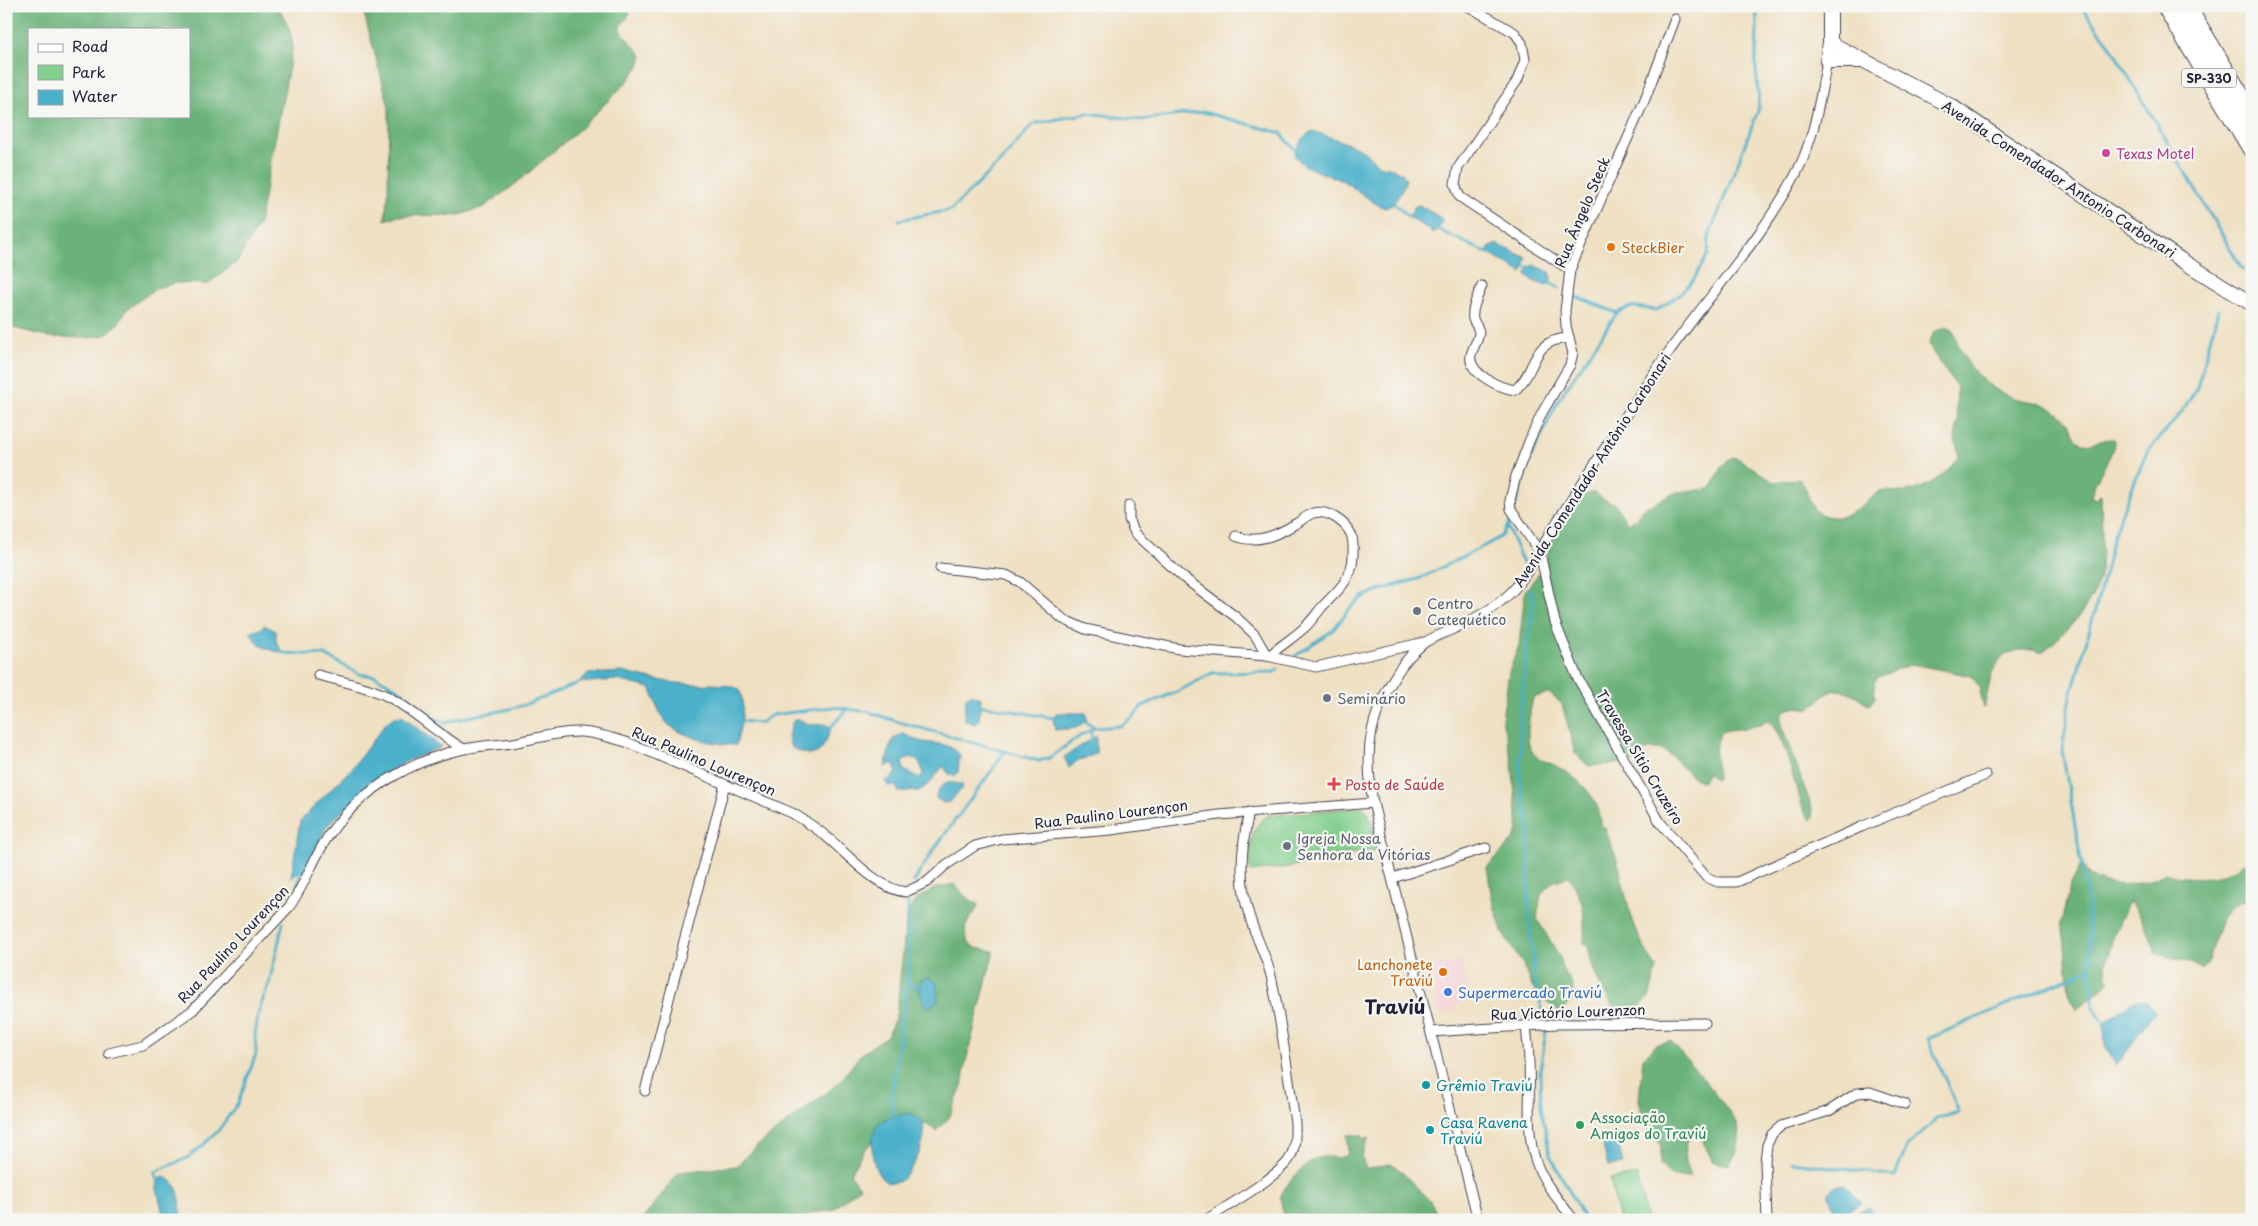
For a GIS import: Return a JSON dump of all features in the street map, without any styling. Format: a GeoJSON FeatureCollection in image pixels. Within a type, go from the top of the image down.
{"type":"FeatureCollection","features":[{"type":"Feature","properties":{"kind":"highway","name":"SP-330"},"geometry":{"type":"LineString","coordinates":[[2166,6],[2252,149]]}},
{"type":"Feature","properties":{"kind":"highway","name":"SP-330"},"geometry":{"type":"LineString","coordinates":[[2186,6],[2252,115]]}},
{"type":"Feature","properties":{"kind":"main road","name":"Avenida Comendador Antônio Carbonari"},"geometry":{"type":"LineString","coordinates":[[1827,61],[1830,43],[1830,8]]}},
{"type":"Feature","properties":{"kind":"main road","name":"Avenida Comendador Antonio Carbonari"},"geometry":{"type":"LineString","coordinates":[[1830,43],[1951,106],[2181,260],[2252,304]]}},
{"type":"Feature","properties":{"kind":"main road","name":"Avenida Comendador Antonio Carbonari"},"geometry":{"type":"LineString","coordinates":[[1827,61],[1862,61]]}},
{"type":"Feature","properties":{"kind":"street"},"geometry":{"type":"LineString","coordinates":[[1468,6],[1515,33],[1522,43],[1525,60],[1517,80],[1458,168],[1455,184],[1460,197],[1570,270]]}},
{"type":"Feature","properties":{"kind":"street","name":"Rua Ângelo Steck"},"geometry":{"type":"LineString","coordinates":[[1540,553],[1511,509],[1510,500],[1516,476],[1542,413],[1570,365],[1573,353],[1565,311],[1570,270],[1632,131],[1675,19]]}},
{"type":"Feature","properties":{"kind":"street","name":"Avenida Comendador Antônio Carbonari"},"geometry":{"type":"LineString","coordinates":[[1478,1220],[1373,803],[1368,764],[1369,742],[1373,722],[1379,706],[1398,672],[1407,659],[1425,642],[1479,616],[1503,600],[1516,588],[1656,370],[1775,209],[1798,169],[1810,139],[1827,61]]}},
{"type":"Feature","properties":{"kind":"street"},"geometry":{"type":"LineString","coordinates":[[1482,286],[1473,310],[1473,319],[1479,328],[1478,338],[1471,355],[1471,364],[1477,372],[1506,389],[1515,390],[1523,384],[1546,343],[1556,339],[1569,338]]}},
{"type":"Feature","properties":{"kind":"street"},"geometry":{"type":"LineString","coordinates":[[1129,505],[1129,519],[1135,533],[1184,578],[1236,617],[1255,635],[1268,656]]}},
{"type":"Feature","properties":{"kind":"street"},"geometry":{"type":"LineString","coordinates":[[1236,536],[1244,540],[1262,538],[1281,532],[1312,514],[1321,512],[1331,515],[1344,524],[1351,534],[1353,564],[1350,575],[1343,586],[1304,628],[1268,656]]}},
{"type":"Feature","properties":{"kind":"street","name":"Travessa Sítio Cruzeiro"},"geometry":{"type":"LineString","coordinates":[[1540,553],[1555,622],[1577,678],[1660,822],[1706,877],[1718,882],[1737,882],[1861,826],[1986,774]]}},
{"type":"Feature","properties":{"kind":"street"},"geometry":{"type":"LineString","coordinates":[[940,568],[1006,576],[1020,582],[1063,619],[1084,628],[1121,638],[1179,649],[1268,656],[1316,667],[1425,642]]}},
{"type":"Feature","properties":{"kind":"street"},"geometry":{"type":"LineString","coordinates":[[318,675],[375,691],[395,700],[447,739],[464,749]]}},
{"type":"Feature","properties":{"kind":"street","name":"Rua Paulino Lourençon"},"geometry":{"type":"LineString","coordinates":[[109,1053],[143,1045],[192,1010],[289,907],[301,890],[324,842],[352,807],[400,772],[422,761],[464,749],[579,732],[601,734],[652,752],[792,813],[811,825],[876,879],[891,889],[906,892],[927,882],[975,846],[1002,839],[1111,830],[1249,812],[1373,803]]}},
{"type":"Feature","properties":{"kind":"street"},"geometry":{"type":"LineString","coordinates":[[645,1091],[725,784]]}},
{"type":"Feature","properties":{"kind":"street"},"geometry":{"type":"LineString","coordinates":[[1206,1220],[1276,1172],[1290,1159],[1295,1140],[1295,1123],[1277,1002],[1268,962],[1250,919],[1243,895],[1241,867],[1249,812]]}},
{"type":"Feature","properties":{"kind":"street"},"geometry":{"type":"LineString","coordinates":[[1393,878],[1486,848]]}},
{"type":"Feature","properties":{"kind":"street","name":"Rua Victório Lourenzon"},"geometry":{"type":"LineString","coordinates":[[1431,1032],[1526,1025],[1705,1023]]}},
{"type":"Feature","properties":{"kind":"street"},"geometry":{"type":"LineString","coordinates":[[1526,1025],[1529,1063],[1528,1117],[1536,1163],[1545,1182],[1574,1220]]}},
{"type":"Feature","properties":{"kind":"street"},"geometry":{"type":"LineString","coordinates":[[1767,1220],[1765,1161],[1767,1145],[1772,1134],[1781,1126],[1829,1112],[1856,1093],[1870,1092],[1906,1104]]}},
{"type":"Feature","properties":{"kind":"shaded area"},"geometry":{"type":"Polygon","coordinates":[[[1461,961],[1470,1001],[1453,1005],[1454,1011],[1440,1013],[1431,968],[1461,961]]]}},
{"type":"Feature","properties":{"kind":"green space"},"geometry":{"type":"Polygon","coordinates":[[[6,6],[278,6],[289,28],[293,45],[259,224],[237,262],[208,284],[174,283],[157,288],[127,309],[118,324],[105,335],[88,338],[50,337],[6,326],[6,221],[9,206],[6,190],[6,6]]]}},
{"type":"Feature","properties":{"kind":"green space"},"geometry":{"type":"Polygon","coordinates":[[[362,6],[632,6],[627,19],[620,26],[623,34],[642,55],[639,66],[627,82],[581,128],[513,186],[484,207],[460,215],[396,216],[385,220],[388,196],[389,107],[362,6]]]}},
{"type":"Feature","properties":{"kind":"green space"},"geometry":{"type":"Polygon","coordinates":[[[1946,327],[1953,330],[1968,363],[1992,387],[2014,398],[2051,408],[2067,421],[2076,439],[2080,442],[2089,444],[2114,439],[2111,453],[2096,481],[2091,497],[2096,499],[2101,494],[2101,566],[2093,595],[2073,623],[2041,653],[2034,650],[2022,650],[2011,652],[2004,656],[1994,670],[1984,708],[1979,687],[1972,676],[1912,664],[1876,678],[1874,683],[1875,698],[1869,705],[1851,693],[1838,690],[1825,695],[1810,709],[1797,707],[1785,710],[1781,717],[1782,727],[1812,808],[1813,817],[1811,820],[1801,804],[1782,744],[1776,731],[1768,721],[1748,728],[1727,730],[1720,733],[1715,750],[1716,780],[1707,773],[1703,782],[1686,771],[1674,758],[1659,749],[1650,749],[1637,753],[1635,762],[1588,766],[1575,753],[1562,704],[1549,693],[1533,698],[1528,728],[1529,745],[1533,753],[1572,776],[1593,798],[1600,815],[1601,825],[1605,828],[1618,863],[1634,924],[1644,947],[1657,968],[1649,998],[1636,1011],[1617,1011],[1606,996],[1598,980],[1588,946],[1584,944],[1583,909],[1579,894],[1569,876],[1553,882],[1541,894],[1537,919],[1561,959],[1561,967],[1572,983],[1574,999],[1560,1012],[1542,999],[1531,985],[1524,966],[1503,934],[1492,899],[1487,867],[1514,839],[1518,829],[1512,762],[1502,719],[1509,672],[1519,645],[1525,591],[1543,568],[1551,543],[1583,495],[1595,492],[1601,498],[1615,504],[1627,523],[1635,520],[1642,509],[1677,492],[1710,489],[1722,467],[1732,457],[1739,459],[1774,482],[1799,479],[1803,483],[1814,509],[1830,517],[1849,514],[1879,492],[1906,492],[1929,484],[1943,474],[1959,456],[1955,438],[1958,421],[1956,410],[1957,387],[1933,353],[1929,343],[1934,332],[1946,327]]]}},
{"type":"Feature","properties":{"kind":"green space"},"geometry":{"type":"Polygon","coordinates":[[[1363,807],[1368,812],[1378,850],[1312,859],[1309,864],[1250,872],[1254,834],[1261,821],[1267,816],[1363,807]]]}},
{"type":"Feature","properties":{"kind":"green space"},"geometry":{"type":"Polygon","coordinates":[[[2252,862],[2252,900],[2241,901],[2225,913],[2216,933],[2207,964],[2202,970],[2187,962],[2155,952],[2155,948],[2141,918],[2132,903],[2128,903],[2108,954],[2106,965],[2110,981],[2076,1010],[2069,992],[2061,923],[2070,886],[2081,865],[2091,876],[2100,881],[2119,885],[2149,881],[2165,873],[2194,878],[2218,876],[2237,869],[2242,863],[2252,862]]]}},
{"type":"Feature","properties":{"kind":"green space"},"geometry":{"type":"Polygon","coordinates":[[[954,884],[967,898],[978,904],[966,926],[965,931],[968,942],[975,948],[994,951],[966,1061],[962,1086],[949,1118],[936,1131],[928,1124],[915,1123],[884,1128],[862,1153],[850,1174],[860,1187],[833,1210],[811,1213],[800,1220],[642,1220],[679,1172],[737,1166],[751,1151],[840,1082],[859,1056],[887,1036],[896,1016],[907,914],[918,898],[936,888],[954,884]]]}},
{"type":"Feature","properties":{"kind":"green space"},"geometry":{"type":"Polygon","coordinates":[[[1671,1041],[1710,1086],[1730,1113],[1739,1133],[1737,1150],[1729,1165],[1713,1162],[1698,1131],[1686,1143],[1685,1162],[1691,1177],[1673,1177],[1660,1165],[1661,1146],[1642,1114],[1639,1099],[1643,1058],[1656,1045],[1671,1041]]]}},
{"type":"Feature","properties":{"kind":"green space"},"geometry":{"type":"Polygon","coordinates":[[[1347,1135],[1362,1135],[1362,1138],[1369,1138],[1363,1154],[1363,1161],[1367,1169],[1389,1164],[1396,1166],[1429,1200],[1436,1212],[1436,1220],[1281,1220],[1283,1213],[1281,1197],[1286,1187],[1311,1161],[1323,1157],[1346,1156],[1348,1152],[1347,1135]]]}},
{"type":"Feature","properties":{"kind":"green space"},"geometry":{"type":"Polygon","coordinates":[[[1637,1175],[1647,1220],[1619,1220],[1610,1179],[1637,1175]]]}},
{"type":"Feature","properties":{"kind":"green space"},"geometry":{"type":"Polygon","coordinates":[[[2239,1213],[2252,1215],[2252,1220],[2228,1220],[2239,1213]]]}},
{"type":"Feature","properties":{"kind":"water"},"geometry":{"type":"Polygon","coordinates":[[[1313,131],[1360,148],[1379,165],[1402,173],[1406,180],[1394,203],[1386,208],[1379,206],[1343,181],[1304,165],[1294,155],[1304,138],[1313,131]]]}},
{"type":"Feature","properties":{"kind":"water"},"geometry":{"type":"Polygon","coordinates":[[[1419,205],[1441,218],[1442,224],[1434,233],[1409,217],[1414,207],[1419,205]]]}},
{"type":"Feature","properties":{"kind":"water"},"geometry":{"type":"Polygon","coordinates":[[[1497,244],[1527,258],[1522,273],[1487,253],[1489,248],[1497,244]]]}},
{"type":"Feature","properties":{"kind":"water"},"geometry":{"type":"Polygon","coordinates":[[[1534,265],[1550,272],[1551,280],[1546,286],[1531,280],[1526,274],[1530,267],[1534,265]]]}},
{"type":"Feature","properties":{"kind":"water"},"geometry":{"type":"Polygon","coordinates":[[[264,625],[276,631],[276,641],[283,653],[273,651],[256,642],[251,632],[261,629],[264,625]]]}},
{"type":"Feature","properties":{"kind":"water"},"geometry":{"type":"Polygon","coordinates":[[[622,672],[666,681],[722,685],[739,689],[743,710],[736,745],[719,744],[699,739],[673,728],[661,715],[650,688],[617,680],[578,683],[587,674],[622,672]]]}},
{"type":"Feature","properties":{"kind":"water"},"geometry":{"type":"Polygon","coordinates":[[[971,694],[981,698],[979,722],[974,724],[964,719],[966,698],[971,694]]]}},
{"type":"Feature","properties":{"kind":"water"},"geometry":{"type":"Polygon","coordinates":[[[1057,713],[1086,713],[1087,720],[1076,728],[1055,730],[1053,718],[1057,713]]]}},
{"type":"Feature","properties":{"kind":"water"},"geometry":{"type":"Polygon","coordinates":[[[402,716],[441,747],[407,761],[379,778],[326,827],[305,871],[291,877],[300,821],[352,768],[386,723],[394,717],[402,716]]]}},
{"type":"Feature","properties":{"kind":"water"},"geometry":{"type":"Polygon","coordinates":[[[798,719],[811,725],[824,724],[831,727],[822,749],[818,752],[807,754],[791,747],[788,737],[793,721],[798,719]]]}},
{"type":"Feature","properties":{"kind":"water"},"geometry":{"type":"Polygon","coordinates":[[[904,734],[919,741],[951,747],[960,755],[958,772],[955,776],[949,774],[943,766],[929,784],[919,791],[899,792],[896,786],[888,786],[885,781],[891,779],[897,772],[893,763],[885,767],[890,746],[895,737],[904,734]],[[910,757],[902,762],[904,770],[919,778],[923,774],[922,768],[920,763],[910,757]]]}},
{"type":"Feature","properties":{"kind":"water"},"geometry":{"type":"Polygon","coordinates":[[[1096,736],[1096,754],[1077,761],[1069,768],[1064,757],[1096,736]]]}},
{"type":"Feature","properties":{"kind":"water"},"geometry":{"type":"Polygon","coordinates":[[[946,782],[962,784],[962,789],[949,802],[943,803],[936,798],[938,790],[946,782]]]}},
{"type":"Feature","properties":{"kind":"water"},"geometry":{"type":"Polygon","coordinates":[[[930,978],[937,983],[938,1001],[927,1008],[921,997],[920,987],[922,979],[930,978]]]}},
{"type":"Feature","properties":{"kind":"water"},"geometry":{"type":"Polygon","coordinates":[[[2140,999],[2148,1002],[2156,1013],[2116,1065],[2105,1045],[2104,1023],[2131,1003],[2140,999]]]}},
{"type":"Feature","properties":{"kind":"water"},"geometry":{"type":"Polygon","coordinates":[[[910,1113],[919,1118],[923,1126],[924,1134],[919,1153],[910,1170],[899,1182],[887,1182],[877,1172],[874,1163],[873,1135],[880,1122],[887,1118],[910,1113]]]}},
{"type":"Feature","properties":{"kind":"water"},"geometry":{"type":"Polygon","coordinates":[[[1616,1133],[1623,1164],[1608,1166],[1601,1137],[1616,1133]]]}},
{"type":"Feature","properties":{"kind":"water"},"geometry":{"type":"Polygon","coordinates":[[[162,1177],[173,1182],[179,1194],[181,1220],[164,1220],[156,1184],[162,1177]]]}},
{"type":"Feature","properties":{"kind":"water"},"geometry":{"type":"Polygon","coordinates":[[[1843,1184],[1862,1203],[1850,1209],[1845,1220],[1834,1210],[1828,1192],[1833,1187],[1843,1184]]]}},
{"type":"Feature","properties":{"kind":"water"},"geometry":{"type":"Polygon","coordinates":[[[1869,1207],[1878,1220],[1853,1220],[1857,1212],[1869,1207]]]}},
{"type":"Feature","properties":{"kind":"waterway"},"geometry":{"type":"LineString","coordinates":[[1516,504],[1527,465],[1559,399],[1617,313],[1633,307],[1657,310],[1680,294],[1694,279],[1708,254],[1709,237],[1758,111],[1756,6]]}},
{"type":"Feature","properties":{"kind":"waterway"},"geometry":{"type":"LineString","coordinates":[[2080,6],[2108,42],[2243,270]]}},
{"type":"Feature","properties":{"kind":"waterway"},"geometry":{"type":"LineString","coordinates":[[899,220],[951,210],[1000,162],[1033,124],[1088,113],[1141,120],[1203,112],[1281,133],[1296,151]]}},
{"type":"Feature","properties":{"kind":"waterway"},"geometry":{"type":"LineString","coordinates":[[1394,203],[1409,217]]}},
{"type":"Feature","properties":{"kind":"waterway"},"geometry":{"type":"LineString","coordinates":[[1437,229],[1487,253]]}},
{"type":"Feature","properties":{"kind":"waterway"},"geometry":{"type":"LineString","coordinates":[[1525,267],[1530,267]]}},
{"type":"Feature","properties":{"kind":"waterway"},"geometry":{"type":"LineString","coordinates":[[1549,283],[1559,288]]}},
{"type":"Feature","properties":{"kind":"waterway"},"geometry":{"type":"LineString","coordinates":[[1570,294],[1617,313]]}},
{"type":"Feature","properties":{"kind":"waterway"},"geometry":{"type":"LineString","coordinates":[[2104,1023],[2093,1006],[2087,895],[2062,750],[2071,696],[2116,527],[2147,452],[2181,413],[2197,388],[2218,310]]}},
{"type":"Feature","properties":{"kind":"waterway"},"geometry":{"type":"LineString","coordinates":[[1295,656],[1333,630],[1351,607],[1363,597],[1421,578],[1486,545],[1502,536],[1511,520]]}},
{"type":"Feature","properties":{"kind":"waterway"},"geometry":{"type":"LineString","coordinates":[[1508,528],[1523,563]]}},
{"type":"Feature","properties":{"kind":"waterway"},"geometry":{"type":"LineString","coordinates":[[1530,589],[1534,602],[1526,650],[1521,710],[1520,781],[1529,829],[1529,912],[1535,985],[1547,1025],[1540,1070],[1541,1108],[1550,1155],[1585,1220]]}},
{"type":"Feature","properties":{"kind":"waterway"},"geometry":{"type":"LineString","coordinates":[[283,653],[325,655],[359,674],[375,676],[400,690],[430,716],[445,723],[517,707],[578,683]]}},
{"type":"Feature","properties":{"kind":"waterway"},"geometry":{"type":"LineString","coordinates":[[741,721],[760,723],[772,715],[833,707],[869,712],[1039,761],[1049,758],[1095,728],[1120,726],[1133,717],[1142,706],[1179,691],[1212,673],[1274,672],[1278,669]]}},
{"type":"Feature","properties":{"kind":"waterway"},"geometry":{"type":"LineString","coordinates":[[980,705],[1053,718]]}},
{"type":"Feature","properties":{"kind":"waterway"},"geometry":{"type":"LineString","coordinates":[[831,727],[847,709]]}},
{"type":"Feature","properties":{"kind":"waterway"},"geometry":{"type":"LineString","coordinates":[[1085,722],[1095,728]]}},
{"type":"Feature","properties":{"kind":"waterway"},"geometry":{"type":"LineString","coordinates":[[1091,730],[1092,739]]}},
{"type":"Feature","properties":{"kind":"waterway"},"geometry":{"type":"LineString","coordinates":[[914,882],[935,848],[1005,751]]}},
{"type":"Feature","properties":{"kind":"waterway"},"geometry":{"type":"LineString","coordinates":[[298,886],[301,870]]}},
{"type":"Feature","properties":{"kind":"waterway"},"geometry":{"type":"LineString","coordinates":[[892,1117],[891,1101],[909,967],[908,904]]}},
{"type":"Feature","properties":{"kind":"waterway"},"geometry":{"type":"LineString","coordinates":[[158,1180],[155,1172],[187,1158],[203,1145],[218,1131],[238,1103],[256,1054],[255,1034],[259,1010],[269,984],[283,923]]}},
{"type":"Feature","properties":{"kind":"waterway"},"geometry":{"type":"LineString","coordinates":[[1792,1162],[1895,1176],[1907,1147],[1936,1119],[1959,1112],[1928,1039],[2091,968]]}},
{"type":"Feature","properties":{"kind":"waterway"},"geometry":{"type":"LineString","coordinates":[[907,983],[919,987]]}},
{"type":"Feature","properties":{"kind":"place","name":"Texas Motel"},"geometry":{"type":"Point","coordinates":[2106,153]}},
{"type":"Feature","properties":{"kind":"place","name":"SteckBier"},"geometry":{"type":"Point","coordinates":[1611,247]}},
{"type":"Feature","properties":{"kind":"place","name":"Centro Catequético"},"geometry":{"type":"Point","coordinates":[1417,611]}},
{"type":"Feature","properties":{"kind":"place","name":"Seminário"},"geometry":{"type":"Point","coordinates":[1327,698]}},
{"type":"Feature","properties":{"kind":"place","name":"Posto de Saúde"},"geometry":{"type":"Point","coordinates":[1334,784]}},
{"type":"Feature","properties":{"kind":"place","name":"Igreja Nossa Senhora da Vitórias"},"geometry":{"type":"Point","coordinates":[1287,846]}},
{"type":"Feature","properties":{"kind":"place","name":"Lanchonete Traviú"},"geometry":{"type":"Point","coordinates":[1443,972]}},
{"type":"Feature","properties":{"kind":"place","name":"Supermercado Traviú"},"geometry":{"type":"Point","coordinates":[1448,992]}},
{"type":"Feature","properties":{"kind":"place","name":"Grêmio Traviú"},"geometry":{"type":"Point","coordinates":[1426,1085]}},
{"type":"Feature","properties":{"kind":"place","name":"Associação Amigos do Traviú"},"geometry":{"type":"Point","coordinates":[1580,1125]}},
{"type":"Feature","properties":{"kind":"place","name":"Casa Ravena Traviú"},"geometry":{"type":"Point","coordinates":[1430,1130]}},
{"type":"Feature","properties":{"kind":"district","name":"Traviú"},"geometry":{"type":"Point","coordinates":[1395,1006]}}]}
